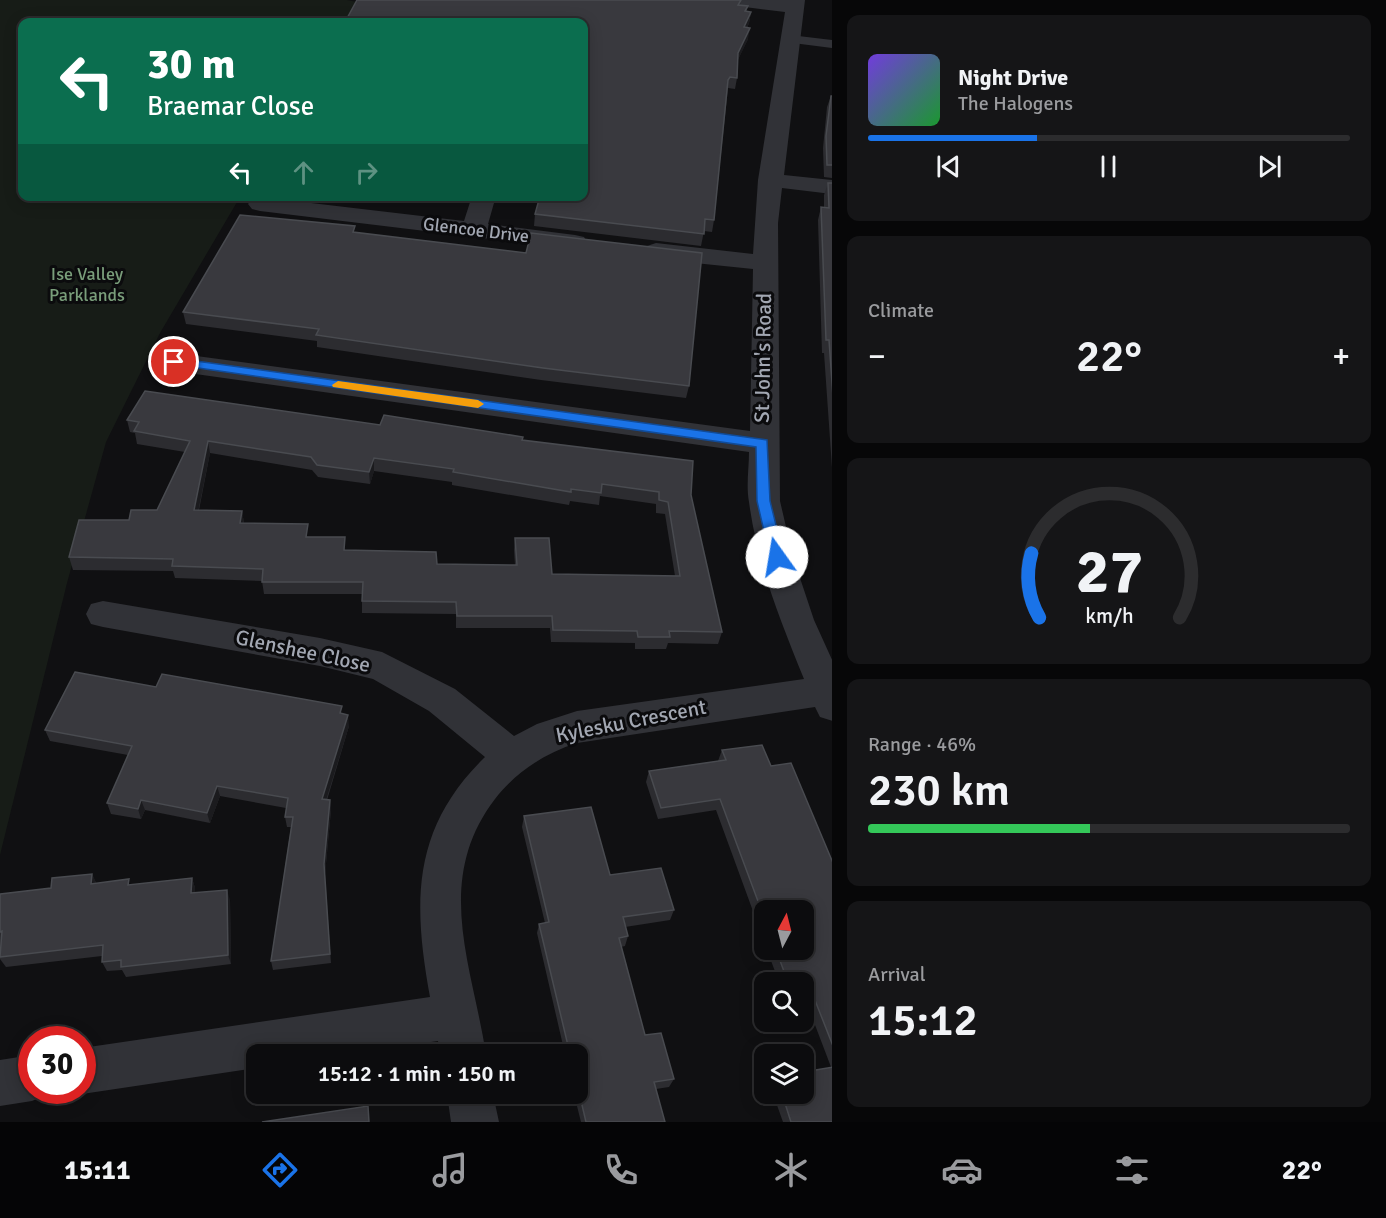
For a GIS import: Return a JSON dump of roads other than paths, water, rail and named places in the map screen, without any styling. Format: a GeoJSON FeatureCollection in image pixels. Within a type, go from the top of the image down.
{"type":"FeatureCollection","features":[{"type":"Feature","properties":{"kind":"street"},"geometry":{"type":"LineString","coordinates":[[737,0],[796,4]]}},
{"type":"Feature","properties":{"kind":"street","name":"St John's Road"},"geometry":{"type":"LineString","coordinates":[[796,4],[770,180],[764,263],[762,443],[764,501],[777,557],[797,620],[829,698]]}},
{"type":"Feature","properties":{"kind":"street"},"geometry":{"type":"LineString","coordinates":[[770,180],[832,187]]}},
{"type":"Feature","properties":{"kind":"street"},"geometry":{"type":"LineString","coordinates":[[474,230],[483,201]]}},
{"type":"Feature","properties":{"kind":"street","name":"Glencoe Drive"},"geometry":{"type":"LineString","coordinates":[[260,204],[596,244]]}},
{"type":"Feature","properties":{"kind":"street"},"geometry":{"type":"LineString","coordinates":[[629,248],[764,263]]}},
{"type":"Feature","properties":{"kind":"street"},"geometry":{"type":"LineString","coordinates":[[174,362],[762,443]]}},
{"type":"Feature","properties":{"kind":"street","name":"Glenshee Close"},"geometry":{"type":"LineString","coordinates":[[103,614],[320,652],[382,667],[442,700],[512,757]]}},
{"type":"Feature","properties":{"kind":"street","name":"Kylesku Crescent"},"geometry":{"type":"LineString","coordinates":[[459,1035],[440,891],[444,862],[454,828],[472,798],[512,757],[542,738],[577,727],[829,698]]}},
{"type":"Feature","properties":{"kind":"street"},"geometry":{"type":"LineString","coordinates":[[96,1070],[459,1035]]}},
{"type":"Feature","properties":{"kind":"street"},"geometry":{"type":"LineString","coordinates":[[0,1083],[18,1080]]}},
{"type":"Feature","properties":{"kind":"street"},"geometry":{"type":"LineString","coordinates":[[472,1104],[476,1122]]}},
{"type":"Feature","properties":{"kind":"lane"},"geometry":{"type":"LineString","coordinates":[[790,39],[832,44]]}},
{"type":"Feature","properties":{"kind":"park label","name":"Ise Valley Parklands"},"geometry":{"type":"Point","coordinates":[87,284]}}]}
